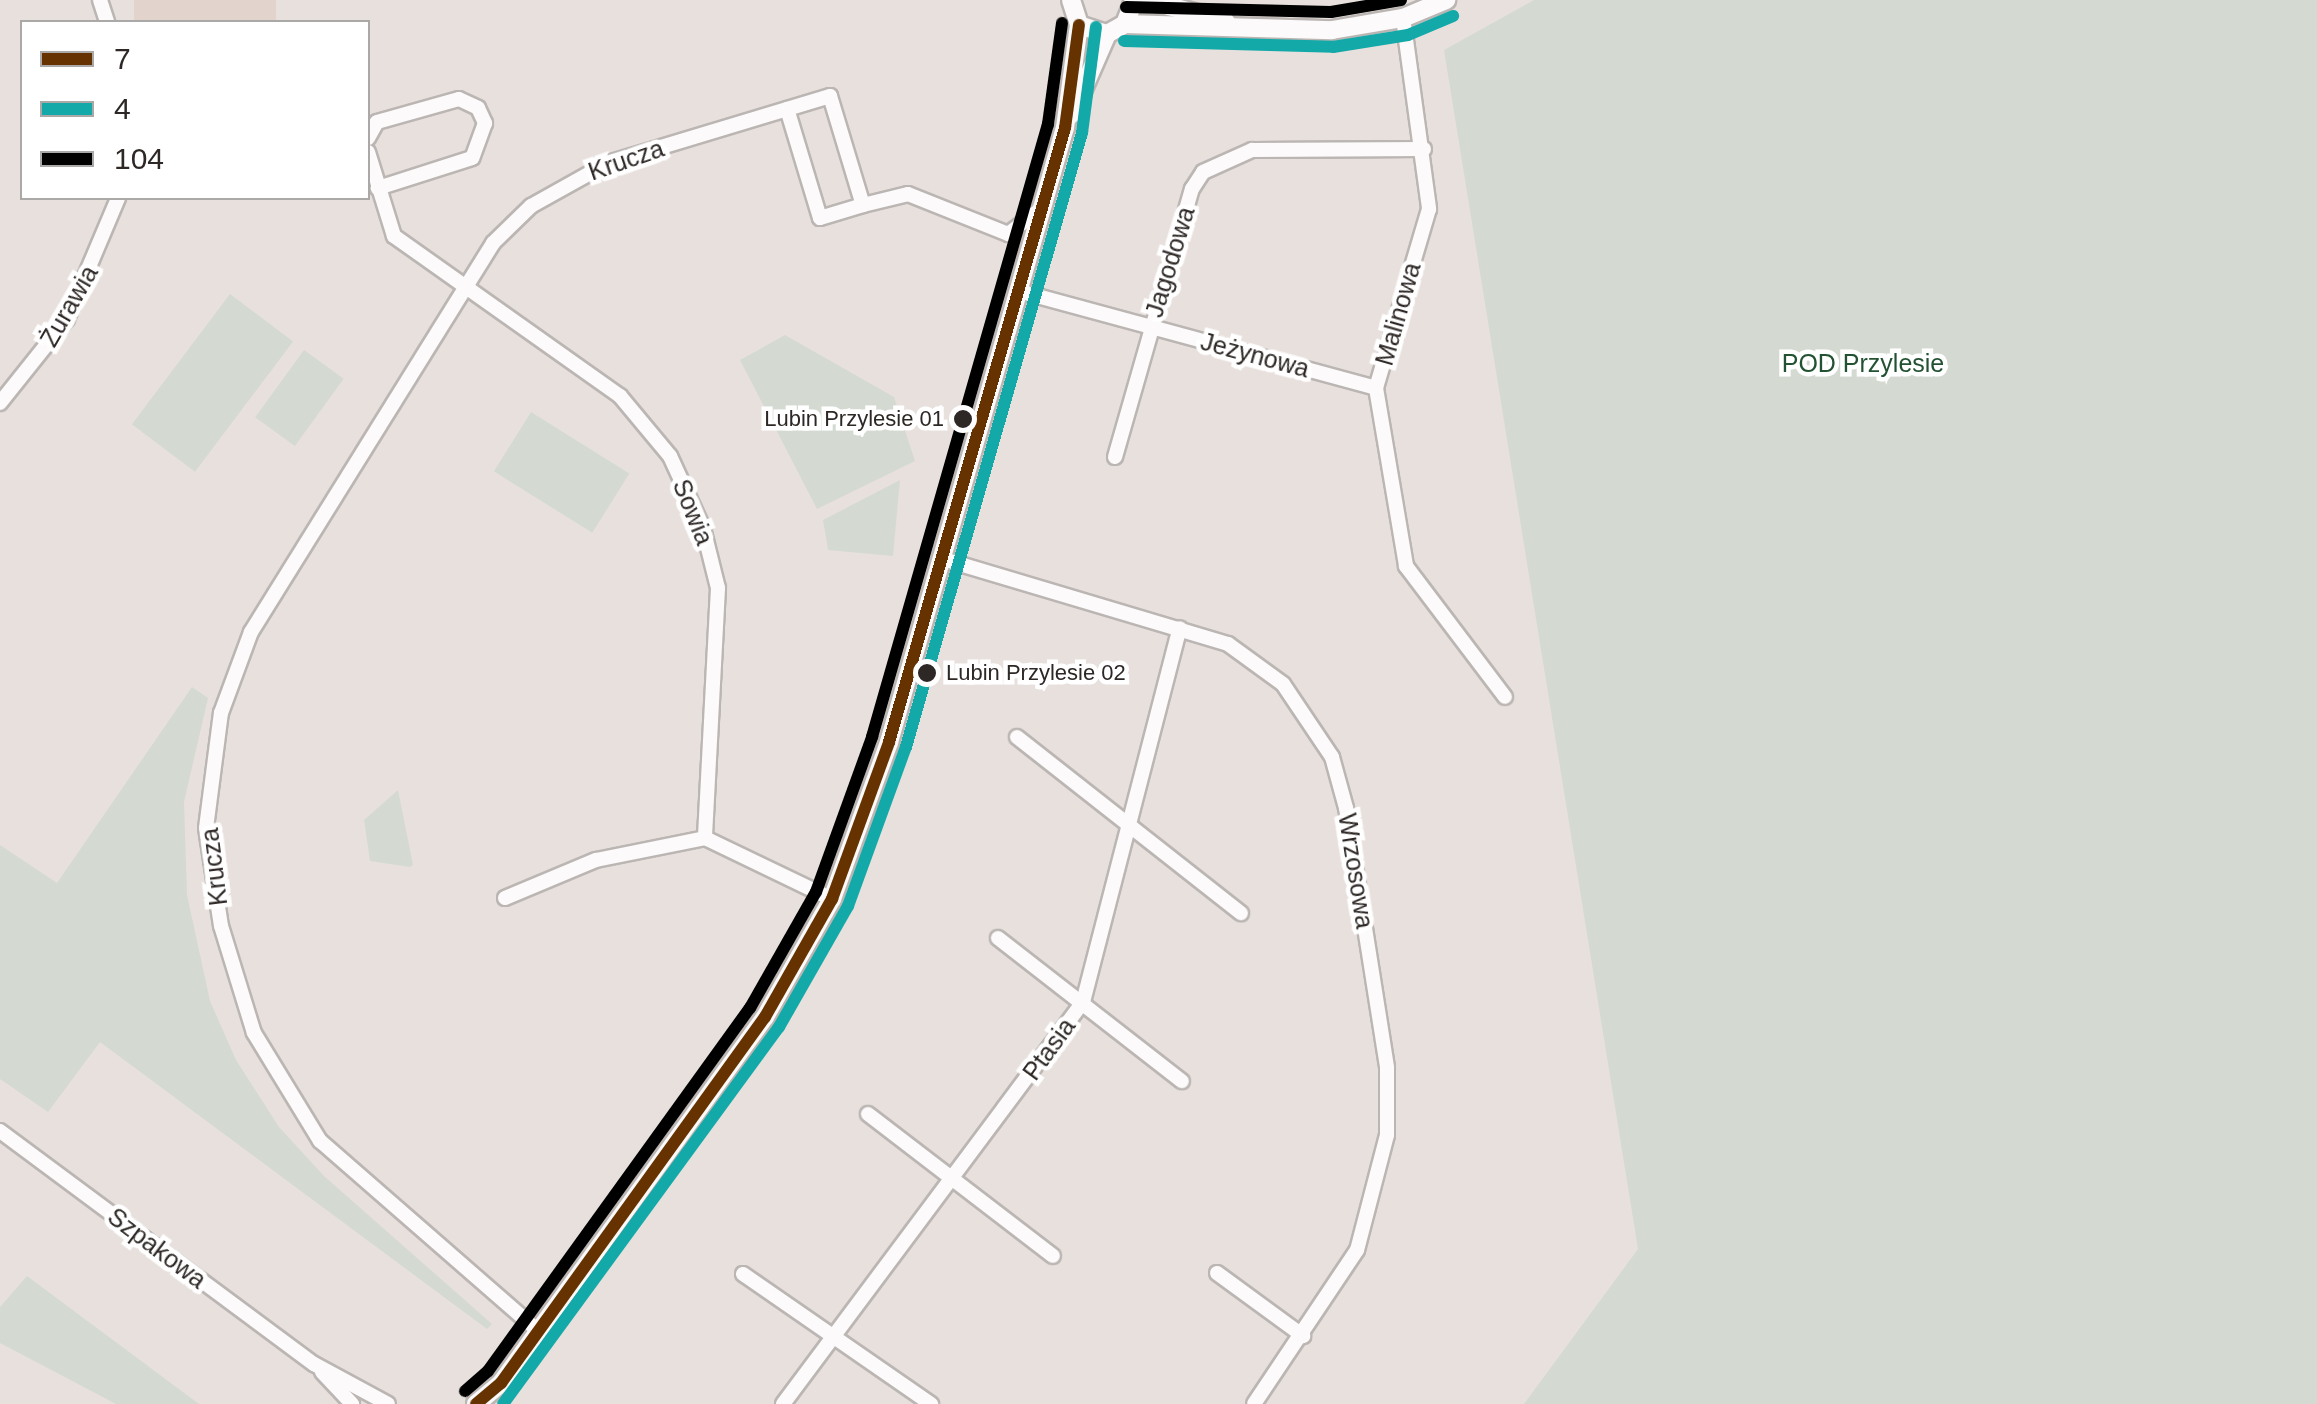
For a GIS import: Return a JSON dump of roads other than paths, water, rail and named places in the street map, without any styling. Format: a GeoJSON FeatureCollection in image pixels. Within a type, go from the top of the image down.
{"type":"FeatureCollection","features":[{"type":"Feature","properties":{"kind":"street"},"geometry":{"type":"LineString","coordinates":[[1126,24],[1134,0]]}},
{"type":"Feature","properties":{"kind":"street"},"geometry":{"type":"LineString","coordinates":[[1148,0],[1186,15],[1271,30]]}},
{"type":"Feature","properties":{"kind":"street"},"geometry":{"type":"LineString","coordinates":[[1065,128],[1107,34],[1126,24],[1332,30],[1403,18],[1446,0]]}},
{"type":"Feature","properties":{"kind":"street"},"geometry":{"type":"LineString","coordinates":[[494,1404],[501,1383],[537,1330],[765,1017],[832,899],[862,829],[1065,128],[1080,25],[1069,1]]}},
{"type":"Feature","properties":{"kind":"street","name":"Malinowa"},"geometry":{"type":"LineString","coordinates":[[1403,18],[1424,149],[1429,210],[1376,388],[1406,566],[1505,697]]}},
{"type":"Feature","properties":{"kind":"street"},"geometry":{"type":"LineString","coordinates":[[1080,25],[1107,34]]}},
{"type":"Feature","properties":{"kind":"street","name":"Krucza"},"geometry":{"type":"LineString","coordinates":[[537,1330],[320,1142],[254,1033],[221,926],[206,828],[220,713],[251,632],[461,288],[493,243],[569,181],[830,96],[862,205]]}},
{"type":"Feature","properties":{"kind":"street"},"geometry":{"type":"LineString","coordinates":[[370,134],[377,122],[459,99],[478,108],[485,123],[472,158],[378,188]]}},
{"type":"Feature","properties":{"kind":"street"},"geometry":{"type":"LineString","coordinates":[[786,109],[820,218],[908,194],[1008,234],[1042,208]]}},
{"type":"Feature","properties":{"kind":"street","name":"Jagodowa"},"geometry":{"type":"LineString","coordinates":[[1114,457],[1192,189],[1203,172],[1252,150],[1424,149]]}},
{"type":"Feature","properties":{"kind":"street"},"geometry":{"type":"LineString","coordinates":[[370,159],[394,236],[461,288]]}},
{"type":"Feature","properties":{"kind":"street","name":"Żurawia"},"geometry":{"type":"LineString","coordinates":[[0,403],[67,319],[117,200]]}},
{"type":"Feature","properties":{"kind":"street","name":"Sowia"},"geometry":{"type":"LineString","coordinates":[[461,288],[620,396],[670,456],[703,528],[718,588],[705,838]]}},
{"type":"Feature","properties":{"kind":"street","name":"Jeżynowa"},"geometry":{"type":"LineString","coordinates":[[1019,291],[1376,388]]}},
{"type":"Feature","properties":{"kind":"street","name":"Wrzosowa"},"geometry":{"type":"LineString","coordinates":[[943,559],[1228,644],[1283,684],[1323,740],[1346,808],[1387,1068],[1387,1136],[1357,1250],[1254,1404]]}},
{"type":"Feature","properties":{"kind":"street","name":"Ptasia"},"geometry":{"type":"LineString","coordinates":[[783,1404],[1083,1002],[1133,822],[1180,628]]}},
{"type":"Feature","properties":{"kind":"street"},"geometry":{"type":"LineString","coordinates":[[1017,737],[1133,822],[1242,913]]}},
{"type":"Feature","properties":{"kind":"street"},"geometry":{"type":"LineString","coordinates":[[505,898],[596,860],[705,838],[832,899]]}},
{"type":"Feature","properties":{"kind":"street"},"geometry":{"type":"LineString","coordinates":[[998,938],[1182,1081]]}},
{"type":"Feature","properties":{"kind":"street"},"geometry":{"type":"LineString","coordinates":[[868,1114],[1053,1256]]}},
{"type":"Feature","properties":{"kind":"street","name":"Szpakowa"},"geometry":{"type":"LineString","coordinates":[[0,1131],[314,1364],[388,1404]]}},
{"type":"Feature","properties":{"kind":"street"},"geometry":{"type":"LineString","coordinates":[[743,1274],[931,1404]]}},
{"type":"Feature","properties":{"kind":"street"},"geometry":{"type":"LineString","coordinates":[[1217,1274],[1303,1336]]}},
{"type":"Feature","properties":{"kind":"street","name":"Szpakowa"},"geometry":{"type":"LineString","coordinates":[[314,1364],[352,1404]]}},
{"type":"Feature","properties":{"kind":"street"},"geometry":{"type":"LineString","coordinates":[[476,1404],[501,1383]]}},
{"type":"Feature","properties":{"kind":"place","name":"Lubin Przylesie 01"},"geometry":{"type":"Point","coordinates":[963,419]}},
{"type":"Feature","properties":{"kind":"place","name":"Lubin Przylesie 02"},"geometry":{"type":"Point","coordinates":[927,673]}},
{"type":"Feature","properties":{"kind":"park label","name":"POD Przylesie"},"geometry":{"type":"Point","coordinates":[1863,363]}}]}
